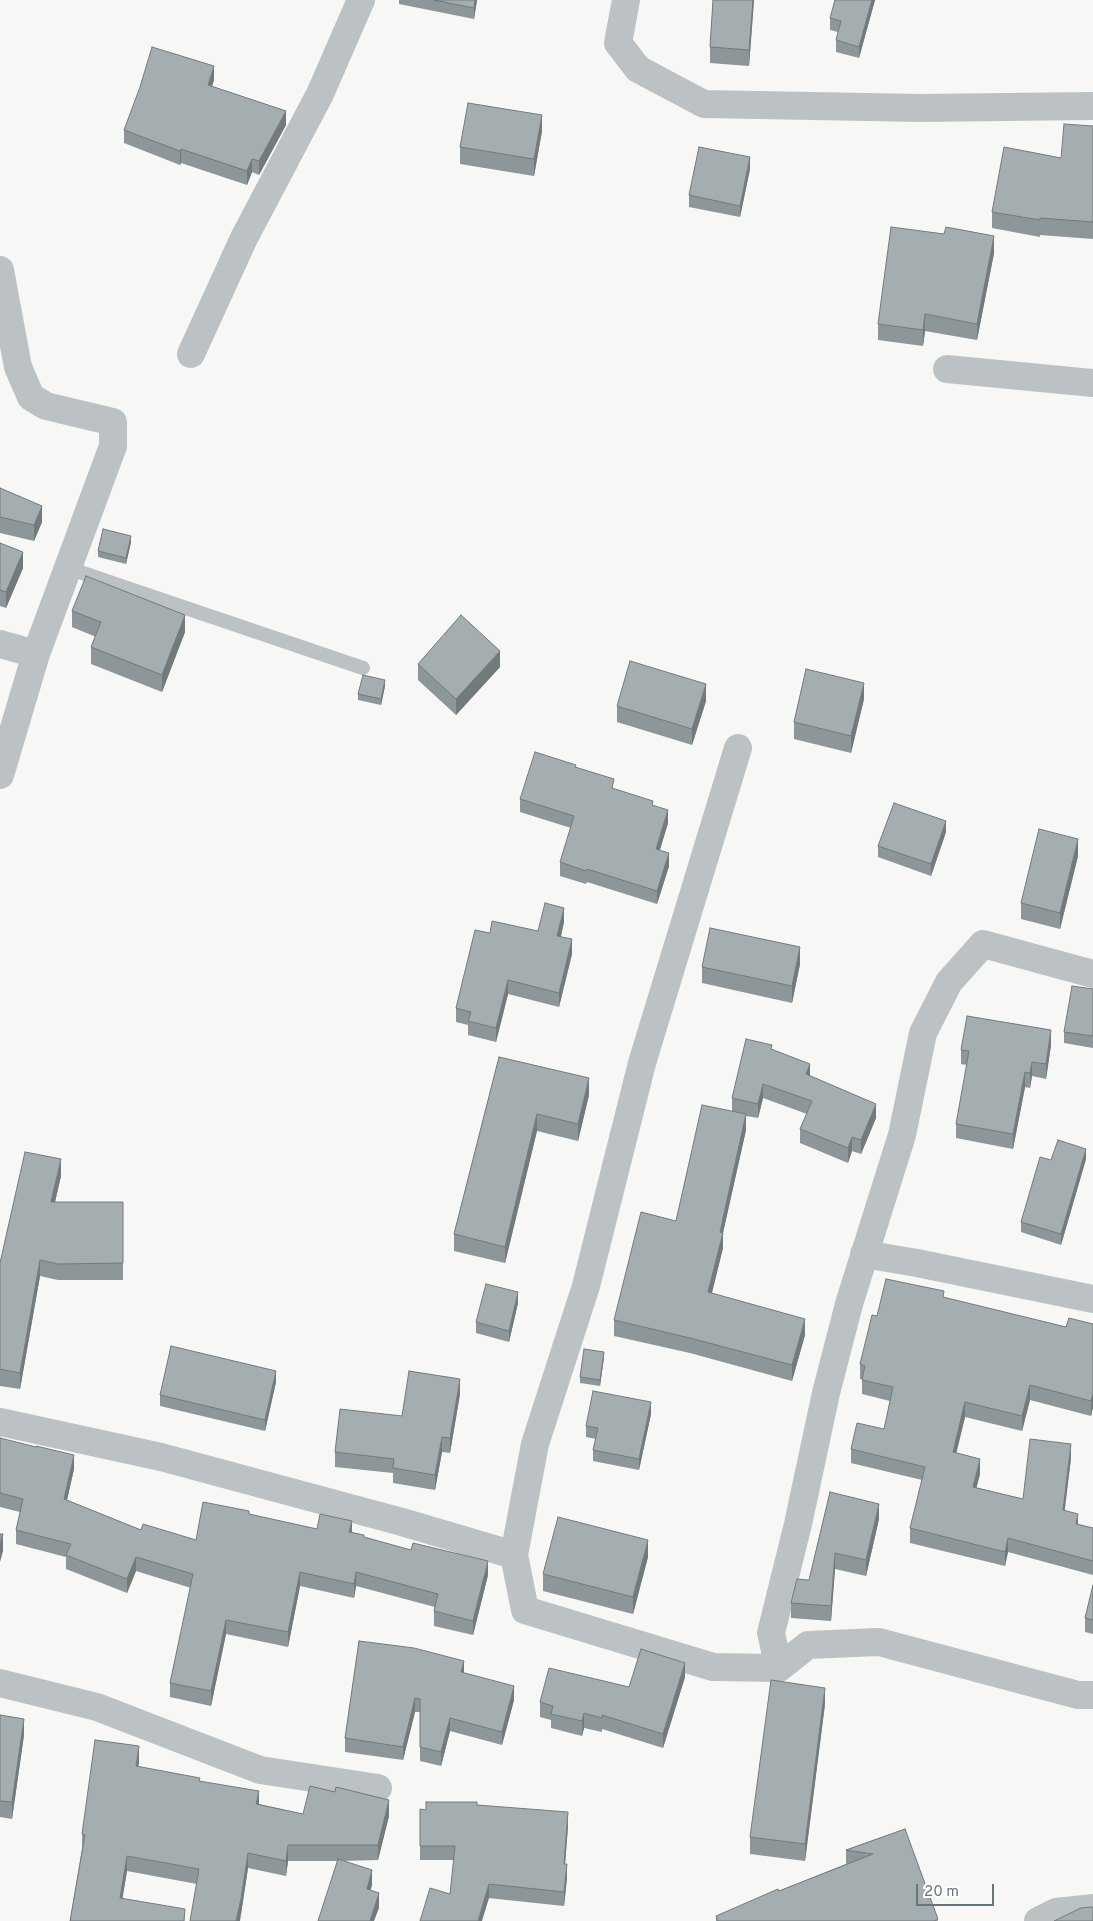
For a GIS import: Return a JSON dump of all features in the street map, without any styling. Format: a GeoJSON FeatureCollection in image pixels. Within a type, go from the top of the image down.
{"type":"FeatureCollection","features":[{"type":"Feature","properties":{"kind":"street"},"geometry":{"type":"LineString","coordinates":[[191,354],[244,238],[320,94],[362,0]]}},
{"type":"Feature","properties":{"kind":"street"},"geometry":{"type":"LineString","coordinates":[[626,0],[618,44],[638,69],[704,104],[920,108],[1093,106]]}},
{"type":"Feature","properties":{"kind":"street"},"geometry":{"type":"LineString","coordinates":[[0,270],[18,367],[31,397],[46,406],[113,422],[113,446],[36,654],[0,775]]}},
{"type":"Feature","properties":{"kind":"street"},"geometry":{"type":"LineString","coordinates":[[947,369],[1093,384]]}},
{"type":"Feature","properties":{"kind":"street"},"geometry":{"type":"LineString","coordinates":[[0,644],[36,654]]}},
{"type":"Feature","properties":{"kind":"street"},"geometry":{"type":"LineString","coordinates":[[738,748],[642,1063],[586,1286],[535,1444],[514,1555],[525,1610],[713,1667],[779,1668],[808,1645],[879,1642],[1078,1695],[1093,1695]]}},
{"type":"Feature","properties":{"kind":"street"},"geometry":{"type":"LineString","coordinates":[[779,1668],[771,1633],[798,1524],[826,1393],[849,1304],[902,1135],[923,1033],[949,982],[983,944],[1093,974]]}},
{"type":"Feature","properties":{"kind":"street"},"geometry":{"type":"LineString","coordinates":[[864,1254],[1093,1299]]}},
{"type":"Feature","properties":{"kind":"street"},"geometry":{"type":"LineString","coordinates":[[0,1422],[161,1458],[402,1522],[514,1555]]}},
{"type":"Feature","properties":{"kind":"street"},"geometry":{"type":"LineString","coordinates":[[0,1683],[97,1707],[260,1770],[378,1788]]}},
{"type":"Feature","properties":{"kind":"street"},"geometry":{"type":"LineString","coordinates":[[1038,1921],[1056,1912],[1093,1908]]}},
{"type":"Feature","properties":{"kind":"lane"},"geometry":{"type":"LineString","coordinates":[[68,568],[364,668]]}},
{"type":"Feature","properties":{"kind":"building"},"geometry":{"type":"Polygon","coordinates":[[[434,0],[475,0],[474,8],[434,0]]]}},
{"type":"Feature","properties":{"kind":"building"},"geometry":{"type":"Polygon","coordinates":[[[713,0],[753,0],[749,50],[710,47],[713,0]]]}},
{"type":"Feature","properties":{"kind":"building"},"geometry":{"type":"Polygon","coordinates":[[[835,0],[872,0],[859,47],[836,40],[841,21],[830,18],[835,0]]]}},
{"type":"Feature","properties":{"kind":"building"},"geometry":{"type":"Polygon","coordinates":[[[152,47],[214,66],[208,85],[286,111],[259,161],[252,159],[247,171],[181,149],[180,151],[124,130],[152,47]]]}},
{"type":"Feature","properties":{"kind":"building"},"geometry":{"type":"Polygon","coordinates":[[[468,103],[542,115],[534,159],[460,147],[468,103]]]}},
{"type":"Feature","properties":{"kind":"building"},"geometry":{"type":"Polygon","coordinates":[[[1064,124],[1093,126],[1093,222],[1040,218],[1040,220],[992,212],[1004,147],[1061,158],[1064,124]]]}},
{"type":"Feature","properties":{"kind":"building"},"geometry":{"type":"Polygon","coordinates":[[[699,147],[750,157],[740,206],[689,195],[699,147]]]}},
{"type":"Feature","properties":{"kind":"building"},"geometry":{"type":"Polygon","coordinates":[[[891,227],[944,234],[946,227],[994,236],[977,324],[925,314],[923,330],[878,324],[891,227]]]}},
{"type":"Feature","properties":{"kind":"building"},"geometry":{"type":"Polygon","coordinates":[[[0,488],[42,506],[34,525],[0,517],[0,488]]]}},
{"type":"Feature","properties":{"kind":"building"},"geometry":{"type":"Polygon","coordinates":[[[103,529],[131,536],[126,558],[98,551],[103,529]]]}},
{"type":"Feature","properties":{"kind":"building"},"geometry":{"type":"Polygon","coordinates":[[[0,543],[23,552],[6,592],[0,590],[0,543]]]}},
{"type":"Feature","properties":{"kind":"building"},"geometry":{"type":"Polygon","coordinates":[[[86,576],[185,615],[162,675],[91,647],[101,622],[72,611],[86,576]]]}},
{"type":"Feature","properties":{"kind":"building"},"geometry":{"type":"Polygon","coordinates":[[[461,615],[500,651],[456,699],[418,664],[461,615]]]}},
{"type":"Feature","properties":{"kind":"building"},"geometry":{"type":"Polygon","coordinates":[[[630,661],[706,684],[692,729],[617,706],[630,661]]]}},
{"type":"Feature","properties":{"kind":"building"},"geometry":{"type":"Polygon","coordinates":[[[806,669],[864,683],[851,736],[794,722],[806,669]]]}},
{"type":"Feature","properties":{"kind":"building"},"geometry":{"type":"Polygon","coordinates":[[[363,675],[385,680],[381,699],[358,694],[363,675]]]}},
{"type":"Feature","properties":{"kind":"building"},"geometry":{"type":"Polygon","coordinates":[[[535,752],[614,779],[612,788],[653,801],[652,805],[668,810],[656,849],[669,853],[657,891],[560,862],[574,816],[520,799],[535,752]]]}},
{"type":"Feature","properties":{"kind":"building"},"geometry":{"type":"Polygon","coordinates":[[[894,803],[946,821],[931,864],[878,846],[894,803]]]}},
{"type":"Feature","properties":{"kind":"building"},"geometry":{"type":"Polygon","coordinates":[[[1039,829],[1078,839],[1060,913],[1021,903],[1039,829]]]}},
{"type":"Feature","properties":{"kind":"building"},"geometry":{"type":"Polygon","coordinates":[[[545,903],[564,908],[557,936],[572,939],[559,993],[508,980],[496,1028],[468,1021],[471,1012],[456,1008],[475,930],[490,933],[492,921],[538,931],[545,903]]]}},
{"type":"Feature","properties":{"kind":"building"},"geometry":{"type":"Polygon","coordinates":[[[710,928],[800,947],[792,986],[702,967],[710,928]]]}},
{"type":"Feature","properties":{"kind":"building"},"geometry":{"type":"Polygon","coordinates":[[[1072,986],[1093,989],[1093,1036],[1064,1032],[1072,986]]]}},
{"type":"Feature","properties":{"kind":"building"},"geometry":{"type":"Polygon","coordinates":[[[967,1016],[1051,1030],[1046,1064],[1032,1062],[1030,1073],[1025,1072],[1013,1134],[956,1124],[969,1051],[961,1050],[967,1016]]]}},
{"type":"Feature","properties":{"kind":"building"},"geometry":{"type":"Polygon","coordinates":[[[746,1039],[772,1045],[771,1049],[810,1064],[806,1074],[876,1104],[861,1140],[852,1137],[848,1148],[800,1129],[812,1101],[763,1084],[758,1104],[732,1098],[746,1039]]]}},
{"type":"Feature","properties":{"kind":"building"},"geometry":{"type":"Polygon","coordinates":[[[499,1057],[589,1078],[578,1124],[537,1114],[505,1247],[454,1234],[499,1057]]]}},
{"type":"Feature","properties":{"kind":"building"},"geometry":{"type":"Polygon","coordinates":[[[702,1105],[746,1114],[720,1232],[723,1233],[708,1292],[805,1319],[792,1365],[614,1320],[641,1212],[676,1221],[702,1105]]]}},
{"type":"Feature","properties":{"kind":"building"},"geometry":{"type":"Polygon","coordinates":[[[1058,1140],[1086,1149],[1061,1234],[1021,1222],[1040,1157],[1051,1160],[1058,1140]]]}},
{"type":"Feature","properties":{"kind":"building"},"geometry":{"type":"Polygon","coordinates":[[[25,1152],[61,1159],[51,1202],[123,1202],[123,1263],[58,1264],[40,1260],[20,1373],[0,1369],[0,1263],[25,1152]]]}},
{"type":"Feature","properties":{"kind":"building"},"geometry":{"type":"Polygon","coordinates":[[[886,1279],[944,1291],[943,1297],[1066,1327],[1069,1318],[1093,1324],[1093,1393],[1091,1401],[1030,1385],[1022,1416],[965,1402],[953,1452],[980,1459],[973,1487],[1023,1499],[1030,1439],[1071,1444],[1063,1510],[1078,1514],[1076,1524],[1093,1528],[1093,1561],[1008,1538],[1005,1552],[910,1528],[925,1467],[851,1449],[857,1423],[884,1429],[893,1387],[862,1380],[865,1366],[860,1364],[872,1315],[877,1316],[886,1279]]]}},
{"type":"Feature","properties":{"kind":"building"},"geometry":{"type":"Polygon","coordinates":[[[486,1284],[518,1292],[509,1331],[476,1322],[486,1284]]]}},
{"type":"Feature","properties":{"kind":"building"},"geometry":{"type":"Polygon","coordinates":[[[171,1346],[276,1371],[265,1420],[160,1395],[171,1346]]]}},
{"type":"Feature","properties":{"kind":"building"},"geometry":{"type":"Polygon","coordinates":[[[584,1349],[604,1352],[600,1380],[580,1377],[584,1349]]]}},
{"type":"Feature","properties":{"kind":"building"},"geometry":{"type":"Polygon","coordinates":[[[409,1371],[460,1379],[450,1438],[442,1437],[435,1475],[393,1468],[394,1459],[335,1452],[340,1409],[402,1416],[409,1371]]]}},
{"type":"Feature","properties":{"kind":"building"},"geometry":{"type":"Polygon","coordinates":[[[593,1391],[651,1402],[639,1459],[593,1450],[598,1428],[586,1426],[593,1391]]]}},
{"type":"Feature","properties":{"kind":"building"},"geometry":{"type":"Polygon","coordinates":[[[0,1438],[74,1455],[64,1499],[141,1530],[143,1524],[196,1540],[203,1502],[249,1511],[249,1514],[317,1529],[320,1514],[352,1521],[349,1532],[364,1535],[364,1537],[411,1550],[413,1543],[488,1561],[473,1621],[434,1611],[438,1594],[356,1572],[354,1584],[300,1572],[288,1632],[226,1620],[211,1691],[170,1683],[193,1574],[136,1557],[127,1579],[66,1555],[71,1544],[16,1530],[23,1499],[0,1493],[0,1438]]]}},
{"type":"Feature","properties":{"kind":"building"},"geometry":{"type":"Polygon","coordinates":[[[830,1492],[879,1504],[866,1560],[835,1553],[831,1606],[791,1603],[797,1579],[809,1580],[830,1492]]]}},
{"type":"Feature","properties":{"kind":"building"},"geometry":{"type":"Polygon","coordinates":[[[558,1517],[648,1540],[633,1597],[543,1574],[558,1517]]]}},
{"type":"Feature","properties":{"kind":"building"},"geometry":{"type":"Polygon","coordinates":[[[0,1534],[3,1534],[0,1546],[0,1534]]]}},
{"type":"Feature","properties":{"kind":"building"},"geometry":{"type":"Polygon","coordinates":[[[1093,1585],[1093,1620],[1085,1618],[1093,1585]]]}},
{"type":"Feature","properties":{"kind":"building"},"geometry":{"type":"Polygon","coordinates":[[[359,1641],[414,1648],[464,1661],[461,1672],[514,1686],[502,1732],[450,1718],[441,1752],[420,1747],[420,1699],[415,1698],[403,1747],[345,1738],[359,1641]]]}},
{"type":"Feature","properties":{"kind":"building"},"geometry":{"type":"Polygon","coordinates":[[[641,1649],[685,1663],[663,1734],[602,1715],[602,1718],[584,1713],[582,1721],[551,1714],[553,1706],[540,1702],[549,1668],[629,1687],[641,1649]]]}},
{"type":"Feature","properties":{"kind":"building"},"geometry":{"type":"Polygon","coordinates":[[[771,1680],[825,1688],[805,1844],[750,1837],[771,1680]]]}},
{"type":"Feature","properties":{"kind":"building"},"geometry":{"type":"Polygon","coordinates":[[[0,1715],[24,1719],[12,1802],[0,1801],[0,1715]]]}},
{"type":"Feature","properties":{"kind":"building"},"geometry":{"type":"Polygon","coordinates":[[[95,1740],[139,1746],[136,1766],[200,1778],[199,1781],[259,1791],[256,1804],[303,1814],[310,1786],[335,1792],[336,1787],[389,1800],[378,1845],[288,1845],[286,1861],[248,1853],[236,1921],[190,1921],[199,1869],[127,1856],[120,1898],[185,1909],[184,1921],[70,1921],[85,1835],[82,1834],[95,1740]]]}},
{"type":"Feature","properties":{"kind":"building"},"geometry":{"type":"Polygon","coordinates":[[[426,1802],[477,1802],[477,1805],[568,1812],[564,1864],[567,1864],[564,1892],[489,1884],[478,1921],[420,1921],[430,1888],[450,1894],[455,1846],[420,1846],[420,1809],[426,1810],[426,1802]]]}},
{"type":"Feature","properties":{"kind":"building"},"geometry":{"type":"Polygon","coordinates":[[[905,1829],[938,1919],[934,1921],[718,1921],[716,1916],[778,1889],[779,1891],[873,1854],[846,1850],[905,1829]]]}},
{"type":"Feature","properties":{"kind":"building"},"geometry":{"type":"Polygon","coordinates":[[[338,1859],[372,1870],[367,1889],[379,1893],[370,1921],[318,1921],[338,1859]]]}},
{"type":"Feature","properties":{"kind":"building"},"geometry":{"type":"Polygon","coordinates":[[[1092,1907],[1093,1921],[1054,1921],[1081,1908],[1092,1907]]]}}]}
